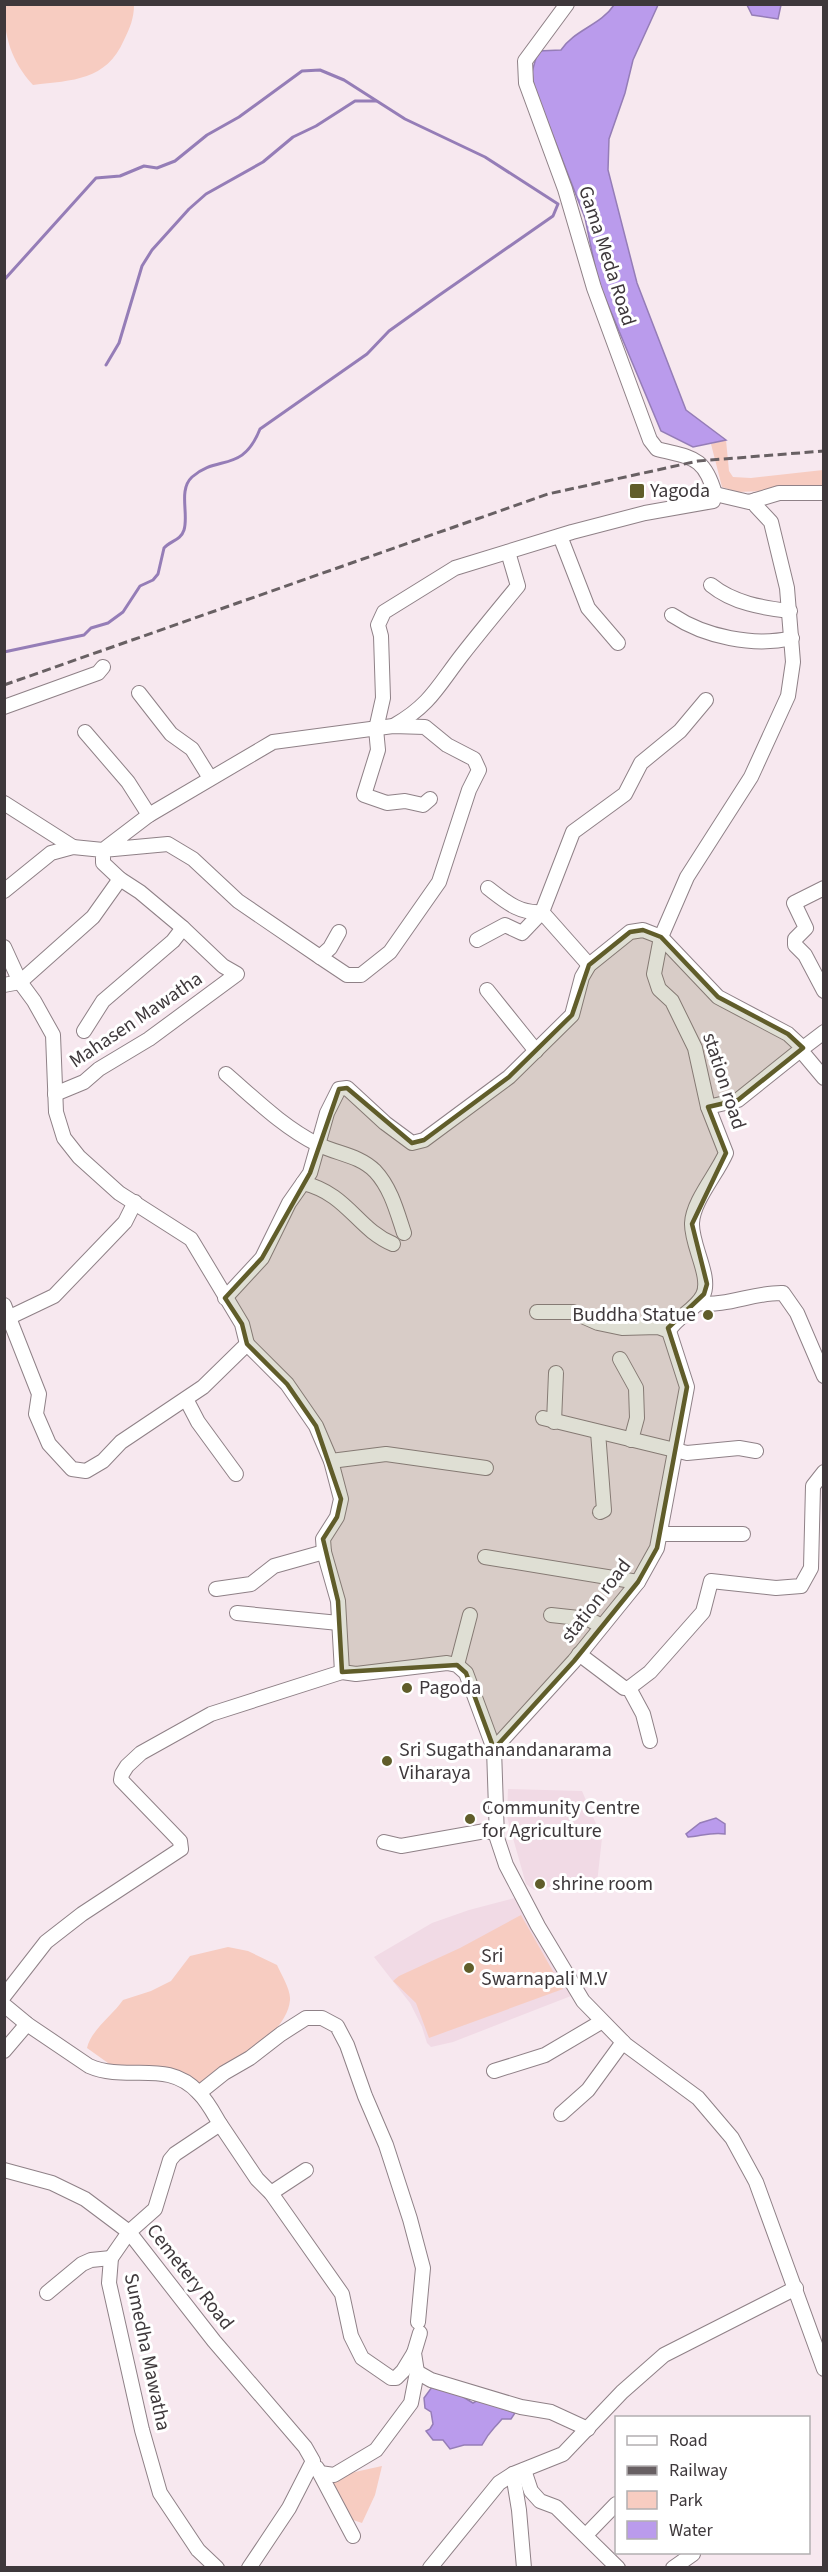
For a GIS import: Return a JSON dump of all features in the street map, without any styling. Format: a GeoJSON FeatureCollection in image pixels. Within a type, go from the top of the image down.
{"type":"FeatureCollection","features":[{"type":"Feature","properties":{"kind":"street","name":"Gama Meda Road"},"geometry":{"type":"LineString","coordinates":[[567,4],[525,61],[526,83],[565,189],[594,288],[650,440],[657,449],[694,458],[706,472],[715,494]]}},
{"type":"Feature","properties":{"kind":"street"},"geometry":{"type":"LineString","coordinates":[[430,799],[423,805],[405,801],[387,802],[364,795],[378,750],[376,729],[383,698],[381,636],[378,625],[384,612],[455,568],[645,513],[713,501],[715,494],[749,502],[779,493],[824,493]]}},
{"type":"Feature","properties":{"kind":"street","name":"station road"},"geometry":{"type":"LineString","coordinates":[[698,1303],[704,1294],[706,1284],[695,1250],[692,1224],[694,1211],[726,1154],[708,1107],[695,1048],[672,1001],[659,988],[654,974],[661,937],[687,877],[751,777],[784,704],[793,662],[790,611],[776,536],[771,522],[756,506],[756,500]]}},
{"type":"Feature","properties":{"kind":"street"},"geometry":{"type":"LineString","coordinates":[[560,536],[588,608],[618,643]]}},
{"type":"Feature","properties":{"kind":"street"},"geometry":{"type":"LineString","coordinates":[[393,726],[415,713],[438,690],[461,657],[518,586],[508,552]]}},
{"type":"Feature","properties":{"kind":"street"},"geometry":{"type":"LineString","coordinates":[[711,585],[722,594],[746,603],[790,611]]}},
{"type":"Feature","properties":{"kind":"street"},"geometry":{"type":"LineString","coordinates":[[672,615],[688,626],[740,639],[775,642],[792,638]]}},
{"type":"Feature","properties":{"kind":"street"},"geometry":{"type":"LineString","coordinates":[[4,707],[98,673],[103,667]]}},
{"type":"Feature","properties":{"kind":"street"},"geometry":{"type":"LineString","coordinates":[[139,693],[171,734],[192,749],[210,778]]}},
{"type":"Feature","properties":{"kind":"street"},"geometry":{"type":"LineString","coordinates":[[477,940],[506,925],[522,933],[542,912],[573,832],[625,794],[641,763],[680,731],[706,700]]}},
{"type":"Feature","properties":{"kind":"street"},"geometry":{"type":"LineString","coordinates":[[4,891],[51,853],[73,847],[103,850],[168,844],[193,859],[238,902],[347,975],[362,975],[390,952],[439,882],[469,790],[479,770],[474,759],[447,745],[425,727],[393,726],[273,742],[149,815],[103,850]]}},
{"type":"Feature","properties":{"kind":"street"},"geometry":{"type":"LineString","coordinates":[[85,732],[128,782],[149,815]]}},
{"type":"Feature","properties":{"kind":"street"},"geometry":{"type":"LineString","coordinates":[[4,803],[73,847]]}},
{"type":"Feature","properties":{"kind":"street"},"geometry":{"type":"LineString","coordinates":[[84,1031],[103,1001],[173,941],[183,928],[140,892],[120,879],[104,863],[103,850]]}},
{"type":"Feature","properties":{"kind":"street"},"geometry":{"type":"LineString","coordinates":[[4,985],[20,982],[93,918],[120,879]]}},
{"type":"Feature","properties":{"kind":"street"},"geometry":{"type":"LineString","coordinates":[[488,888],[511,906],[529,913],[542,912]]}},
{"type":"Feature","properties":{"kind":"street"},"geometry":{"type":"LineString","coordinates":[[824,888],[794,903],[806,928],[795,939],[795,945],[805,955],[824,991]]}},
{"type":"Feature","properties":{"kind":"street"},"geometry":{"type":"LineString","coordinates":[[542,912],[589,965]]}},
{"type":"Feature","properties":{"kind":"street","name":"Mahasen Mawatha"},"geometry":{"type":"LineString","coordinates":[[55,1094],[84,1082],[99,1069],[149,1039],[237,974],[224,966],[183,928]]}},
{"type":"Feature","properties":{"kind":"street"},"geometry":{"type":"LineString","coordinates":[[225,1298],[262,1258],[289,1203],[310,1173],[327,1113],[339,1089],[347,1088],[385,1123],[412,1143],[424,1140],[509,1077],[572,1015],[582,977],[589,965],[630,932],[643,930],[661,937],[718,997],[788,1034],[803,1048],[803,1053],[824,1078]]}},
{"type":"Feature","properties":{"kind":"street"},"geometry":{"type":"LineString","coordinates":[[320,957],[330,948],[339,932]]}},
{"type":"Feature","properties":{"kind":"street"},"geometry":{"type":"LineString","coordinates":[[4,947],[20,982],[34,1001],[53,1035],[56,1112],[64,1138],[79,1157],[119,1193],[191,1239],[242,1324],[247,1344],[287,1384],[316,1426],[331,1461],[341,1499],[338,1516],[323,1539],[324,1552],[338,1601],[342,1672]]}},
{"type":"Feature","properties":{"kind":"street"},"geometry":{"type":"LineString","coordinates":[[487,990],[536,1051]]}},
{"type":"Feature","properties":{"kind":"street"},"geometry":{"type":"LineString","coordinates":[[708,1107],[738,1100],[824,1032]]}},
{"type":"Feature","properties":{"kind":"street"},"geometry":{"type":"LineString","coordinates":[[226,1074],[282,1121],[318,1145],[356,1158],[375,1171],[390,1193],[404,1233]]}},
{"type":"Feature","properties":{"kind":"street"},"geometry":{"type":"LineString","coordinates":[[303,1183],[321,1187],[345,1204],[380,1239],[393,1244]]}},
{"type":"Feature","properties":{"kind":"street"},"geometry":{"type":"LineString","coordinates":[[135,1202],[125,1222],[54,1296],[7,1310],[39,1394],[36,1414],[49,1444],[72,1469],[86,1471],[103,1461],[121,1442],[204,1387],[247,1344]]}},
{"type":"Feature","properties":{"kind":"street"},"geometry":{"type":"LineString","coordinates":[[537,1312],[573,1312],[598,1323],[622,1328],[658,1327],[669,1331],[698,1303],[733,1301],[770,1292],[783,1293],[797,1313],[824,1376]]}},
{"type":"Feature","properties":{"kind":"street","name":"station road"},"geometry":{"type":"LineString","coordinates":[[494,1749],[579,1654],[638,1582],[657,1548],[687,1387],[669,1331]]}},
{"type":"Feature","properties":{"kind":"street"},"geometry":{"type":"LineString","coordinates":[[620,1359],[636,1388],[637,1418],[631,1440]]}},
{"type":"Feature","properties":{"kind":"street"},"geometry":{"type":"LineString","coordinates":[[556,1373],[549,1420],[687,1453],[740,1448],[756,1451]]}},
{"type":"Feature","properties":{"kind":"street"},"geometry":{"type":"LineString","coordinates":[[186,1400],[198,1422],[236,1474]]}},
{"type":"Feature","properties":{"kind":"street"},"geometry":{"type":"LineString","coordinates":[[598,1432],[604,1510],[600,1512]]}},
{"type":"Feature","properties":{"kind":"street"},"geometry":{"type":"LineString","coordinates":[[331,1461],[386,1454],[486,1468]]}},
{"type":"Feature","properties":{"kind":"street"},"geometry":{"type":"LineString","coordinates":[[579,1654],[624,1688],[629,1688],[650,1672],[703,1612],[711,1581],[776,1588],[801,1586],[811,1568],[813,1486],[824,1472]]}},
{"type":"Feature","properties":{"kind":"street"},"geometry":{"type":"LineString","coordinates":[[660,1534],[744,1534]]}},
{"type":"Feature","properties":{"kind":"street"},"geometry":{"type":"LineString","coordinates":[[216,1589],[250,1584],[274,1566],[324,1552]]}},
{"type":"Feature","properties":{"kind":"street"},"geometry":{"type":"LineString","coordinates":[[485,1557],[638,1582]]}},
{"type":"Feature","properties":{"kind":"street"},"geometry":{"type":"LineString","coordinates":[[237,1613],[339,1623]]}},
{"type":"Feature","properties":{"kind":"street"},"geometry":{"type":"LineString","coordinates":[[551,1615],[588,1619],[602,1626]]}},
{"type":"Feature","properties":{"kind":"street"},"geometry":{"type":"LineString","coordinates":[[457,1665],[470,1616]]}},
{"type":"Feature","properties":{"kind":"street"},"geometry":{"type":"LineString","coordinates":[[4,1996],[46,1942],[82,1914],[181,1849],[180,1841],[121,1780],[127,1766],[141,1753],[211,1714],[342,1672],[356,1674],[447,1663],[457,1665],[466,1672],[494,1749],[497,1833],[506,1865],[538,1926],[583,2001],[623,2042],[698,2098],[732,2139],[756,2182],[824,2369]]}},
{"type":"Feature","properties":{"kind":"street"},"geometry":{"type":"LineString","coordinates":[[629,1688],[643,1714],[650,1741]]}},
{"type":"Feature","properties":{"kind":"street"},"geometry":{"type":"LineString","coordinates":[[384,1842],[401,1846],[485,1831],[497,1833]]}},
{"type":"Feature","properties":{"kind":"street"},"geometry":{"type":"LineString","coordinates":[[4,2005],[27,2024],[100,2071],[172,2074],[199,2093],[257,2179],[271,2193],[342,2294],[351,2336],[362,2358],[391,2378],[396,2378],[414,2353],[419,2328],[423,2268],[386,2145],[347,2045],[337,2026],[322,2018],[306,2018],[250,2058],[224,2073],[199,2093]]}},
{"type":"Feature","properties":{"kind":"street"},"geometry":{"type":"LineString","coordinates":[[494,2070],[545,2055],[601,2022]]}},
{"type":"Feature","properties":{"kind":"street"},"geometry":{"type":"LineString","coordinates":[[4,2051],[27,2024]]}},
{"type":"Feature","properties":{"kind":"street"},"geometry":{"type":"LineString","coordinates":[[561,2114],[588,2090],[623,2042]]}},
{"type":"Feature","properties":{"kind":"street","name":"Cemetery Road"},"geometry":{"type":"LineString","coordinates":[[220,2124],[175,2154],[170,2160],[155,2209],[129,2232],[214,2342],[305,2447],[352,2536]]}},
{"type":"Feature","properties":{"kind":"street"},"geometry":{"type":"LineString","coordinates":[[4,2170],[52,2183],[85,2199],[129,2232]]}},
{"type":"Feature","properties":{"kind":"street"},"geometry":{"type":"LineString","coordinates":[[271,2193],[306,2170]]}},
{"type":"Feature","properties":{"kind":"street","name":"Sumedha Mawatha"},"geometry":{"type":"LineString","coordinates":[[129,2232],[111,2258],[109,2283],[142,2430],[160,2493],[198,2550],[217,2568]]}},
{"type":"Feature","properties":{"kind":"street"},"geometry":{"type":"LineString","coordinates":[[47,2293],[82,2264],[91,2260],[111,2258]]}},
{"type":"Feature","properties":{"kind":"street"},"geometry":{"type":"LineString","coordinates":[[430,2568],[500,2483],[519,2472],[563,2454],[635,2379],[664,2355],[796,2288]]}},
{"type":"Feature","properties":{"kind":"street"},"geometry":{"type":"LineString","coordinates":[[320,2474],[334,2475],[376,2450],[411,2403],[417,2372],[414,2353]]}},
{"type":"Feature","properties":{"kind":"street"},"geometry":{"type":"LineString","coordinates":[[417,2372],[431,2380],[521,2407],[550,2412],[588,2428]]}},
{"type":"Feature","properties":{"kind":"street"},"geometry":{"type":"LineString","coordinates":[[251,2564],[289,2508],[313,2460]]}},
{"type":"Feature","properties":{"kind":"street"},"geometry":{"type":"LineString","coordinates":[[519,2472],[531,2492],[540,2501],[556,2507],[618,2568]]}},
{"type":"Feature","properties":{"kind":"street"},"geometry":{"type":"LineString","coordinates":[[519,2472],[519,2510],[524,2568]]}},
{"type":"Feature","properties":{"kind":"street"},"geometry":{"type":"LineString","coordinates":[[586,2535],[615,2505]]}},
{"type":"Feature","properties":{"kind":"street"},"geometry":{"type":"LineString","coordinates":[[673,2568],[691,2554]]}},
{"type":"Feature","properties":{"kind":"street"},"geometry":{"type":"LineString","coordinates":[[692,2554],[698,2568]]}},
{"type":"Feature","properties":{"kind":"highlighted area"},"geometry":{"type":"Polygon","coordinates":[[[643,930],[661,937],[718,997],[788,1034],[803,1048],[738,1100],[708,1107],[726,1153],[692,1224],[707,1284],[704,1294],[668,1328],[687,1387],[657,1548],[638,1582],[574,1661],[494,1749],[466,1673],[457,1665],[342,1672],[338,1601],[323,1539],[337,1517],[341,1499],[316,1426],[287,1384],[247,1344],[242,1324],[225,1298],[262,1258],[310,1173],[339,1089],[347,1088],[412,1143],[424,1140],[509,1077],[572,1015],[589,965],[630,932],[643,930]]]}},
{"type":"Feature","properties":{"kind":"shaded area","name":"Sri Swarnapali M.V"},"geometry":{"type":"Polygon","coordinates":[[[508,1789],[582,1791],[602,1838],[597,1883],[563,1884],[534,1890],[526,1884],[507,1817],[508,1789]]]}},
{"type":"Feature","properties":{"kind":"shaded area","name":"Sri Swarnapali M.V"},"geometry":{"type":"Polygon","coordinates":[[[515,1898],[565,1981],[571,1996],[453,2042],[431,2047],[427,2043],[410,2003],[374,1957],[432,1923],[515,1898]]]}},
{"type":"Feature","properties":{"kind":"green space"},"geometry":{"type":"Polygon","coordinates":[[[4,5],[134,5],[128,31],[117,54],[108,64],[87,76],[62,82],[33,85],[19,67],[10,48],[5,27],[4,5]]]}},
{"type":"Feature","properties":{"kind":"green space"},"geometry":{"type":"Polygon","coordinates":[[[726,440],[729,471],[733,477],[751,478],[823,470],[823,489],[738,492],[722,487],[711,444],[726,440]]]}},
{"type":"Feature","properties":{"kind":"green space","name":"Sri Swarnapali M.V"},"geometry":{"type":"Polygon","coordinates":[[[521,1915],[563,1989],[429,2038],[416,2003],[393,1981],[521,1915]]]}},
{"type":"Feature","properties":{"kind":"green space"},"geometry":{"type":"Polygon","coordinates":[[[228,1947],[248,1951],[277,1965],[289,1992],[290,2000],[279,2026],[254,2049],[200,2084],[115,2068],[87,2048],[93,2035],[123,2000],[151,1991],[171,1981],[190,1956],[228,1947]]]}},
{"type":"Feature","properties":{"kind":"green space"},"geometry":{"type":"Polygon","coordinates":[[[382,2466],[375,2495],[362,2523],[353,2520],[333,2485],[337,2476],[382,2466]]]}},
{"type":"Feature","properties":{"kind":"water"},"geometry":{"type":"Polygon","coordinates":[[[614,5],[658,5],[633,60],[625,93],[609,139],[608,170],[637,283],[686,410],[726,440],[693,447],[661,431],[598,281],[585,218],[534,87],[532,72],[538,51],[561,50],[573,37],[602,18],[614,5]]]}},
{"type":"Feature","properties":{"kind":"water"},"geometry":{"type":"Polygon","coordinates":[[[747,5],[781,5],[778,19],[752,15],[747,5]]]}},
{"type":"Feature","properties":{"kind":"water"},"geometry":{"type":"Polygon","coordinates":[[[716,1818],[725,1824],[725,1834],[688,1837],[686,1834],[700,1823],[716,1818]]]}},
{"type":"Feature","properties":{"kind":"water"},"geometry":{"type":"Polygon","coordinates":[[[432,2387],[460,2395],[473,2403],[478,2400],[515,2413],[511,2419],[502,2419],[482,2445],[464,2445],[450,2449],[443,2440],[433,2440],[426,2431],[433,2424],[431,2412],[425,2408],[424,2398],[432,2387]]]}},
{"type":"Feature","properties":{"kind":"waterway"},"geometry":{"type":"LineString","coordinates":[[4,280],[96,178],[120,176],[144,166],[157,168],[175,161],[207,135],[239,117],[302,71],[320,70],[344,80],[405,119],[485,157],[558,204],[553,216],[389,331],[367,354],[260,429],[253,443],[237,458],[211,466],[192,477],[188,482],[185,495],[183,533],[164,548],[158,574],[153,580],[140,586],[123,612],[108,623],[91,628],[84,635],[4,652]]}},
{"type":"Feature","properties":{"kind":"waterway"},"geometry":{"type":"LineString","coordinates":[[106,365],[119,343],[142,266],[152,250],[189,209],[206,194],[263,162],[293,137],[316,126],[355,101],[376,101]]}},
{"type":"Feature","properties":{"kind":"railway"},"geometry":{"type":"LineString","coordinates":[[4,685],[548,494],[698,461],[824,451]]}},
{"type":"Feature","properties":{"kind":"place","name":"Yagoda"},"geometry":{"type":"Point","coordinates":[637,491]}},
{"type":"Feature","properties":{"kind":"place","name":"Buddha Statue"},"geometry":{"type":"Point","coordinates":[708,1315]}},
{"type":"Feature","properties":{"kind":"place","name":"Pagoda"},"geometry":{"type":"Point","coordinates":[407,1688]}},
{"type":"Feature","properties":{"kind":"place","name":"Sri Sugathanandanarama Viharaya"},"geometry":{"type":"Point","coordinates":[387,1761]}},
{"type":"Feature","properties":{"kind":"place","name":"Community Centre for Agriculture"},"geometry":{"type":"Point","coordinates":[470,1819]}},
{"type":"Feature","properties":{"kind":"place","name":"shrine room"},"geometry":{"type":"Point","coordinates":[540,1884]}},
{"type":"Feature","properties":{"kind":"place","name":"Sri Swarnapali M.V"},"geometry":{"type":"Point","coordinates":[469,1968]}}]}
